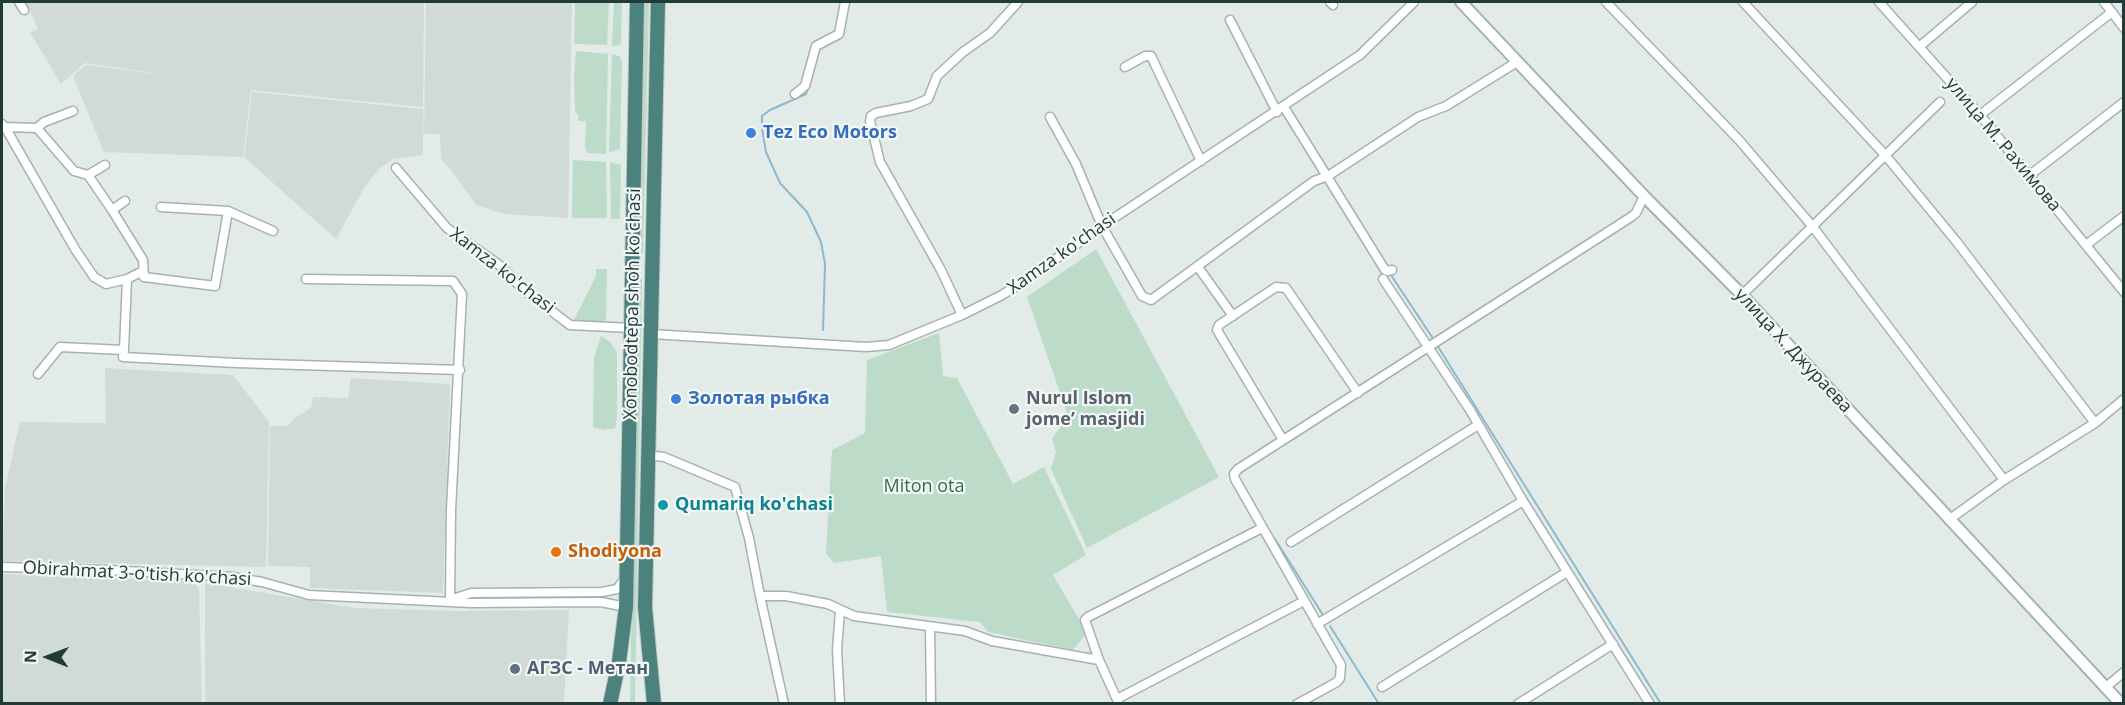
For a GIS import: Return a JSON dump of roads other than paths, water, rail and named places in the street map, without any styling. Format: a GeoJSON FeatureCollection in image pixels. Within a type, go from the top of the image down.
{"type":"FeatureCollection","features":[{"type":"Feature","properties":{"kind":"highway","name":"Xonobodtepa shoh ko'chasi"},"geometry":{"type":"LineString","coordinates":[[610,704],[619,662],[626,607],[637,2]]}},
{"type":"Feature","properties":{"kind":"highway","name":"Xonobodtepa shoh ko'chasi"},"geometry":{"type":"LineString","coordinates":[[654,704],[645,607],[658,2]]}},
{"type":"Feature","properties":{"kind":"highway"},"geometry":{"type":"LineString","coordinates":[[632,272],[642,266],[648,268],[652,273]]}},
{"type":"Feature","properties":{"kind":"street"},"geometry":{"type":"LineString","coordinates":[[795,94],[805,86],[816,46],[839,33],[845,2]]}},
{"type":"Feature","properties":{"kind":"street"},"geometry":{"type":"LineString","coordinates":[[962,315],[941,270],[880,162],[870,121],[871,116],[876,113],[925,101],[930,96],[937,76],[963,52],[990,33],[1018,2]]}},
{"type":"Feature","properties":{"kind":"street","name":"Xamza ko'chasi"},"geometry":{"type":"LineString","coordinates":[[651,334],[866,347],[889,345],[962,315],[1029,279],[1102,226],[1360,55],[1414,2]]}},
{"type":"Feature","properties":{"kind":"street","name":"улица Х. Джураева"},"geometry":{"type":"LineString","coordinates":[[1461,2],[1644,196],[1742,295],[2121,704]]}},
{"type":"Feature","properties":{"kind":"street"},"geometry":{"type":"LineString","coordinates":[[1606,2],[1739,140],[1813,227],[2004,480]]}},
{"type":"Feature","properties":{"kind":"street"},"geometry":{"type":"LineString","coordinates":[[1743,2],[1886,156],[1956,241],[2095,423]]}},
{"type":"Feature","properties":{"kind":"street","name":"улица М. Рахимова"},"geometry":{"type":"LineString","coordinates":[[1879,2],[1980,115],[2124,292]]}},
{"type":"Feature","properties":{"kind":"street"},"geometry":{"type":"LineString","coordinates":[[1919,47],[1972,2]]}},
{"type":"Feature","properties":{"kind":"street"},"geometry":{"type":"LineString","coordinates":[[2104,2],[2124,28]]}},
{"type":"Feature","properties":{"kind":"street"},"geometry":{"type":"LineString","coordinates":[[1980,115],[2112,12]]}},
{"type":"Feature","properties":{"kind":"street"},"geometry":{"type":"LineString","coordinates":[[1230,20],[1280,109],[1328,176],[1385,270],[1387,272],[1392,270]]}},
{"type":"Feature","properties":{"kind":"street"},"geometry":{"type":"LineString","coordinates":[[1125,67],[1145,56],[1151,56],[1201,160]]}},
{"type":"Feature","properties":{"kind":"street"},"geometry":{"type":"LineString","coordinates":[[1050,117],[1076,164],[1102,226],[1142,296],[1151,300],[1314,181],[1328,176],[1418,117],[1446,106],[1517,62]]}},
{"type":"Feature","properties":{"kind":"street"},"geometry":{"type":"LineString","coordinates":[[1742,295],[1940,102]]}},
{"type":"Feature","properties":{"kind":"street"},"geometry":{"type":"LineString","coordinates":[[2031,176],[2124,102]]}},
{"type":"Feature","properties":{"kind":"street"},"geometry":{"type":"LineString","coordinates":[[37,128],[44,122],[73,111]]}},
{"type":"Feature","properties":{"kind":"street"},"geometry":{"type":"LineString","coordinates":[[3,125],[37,128],[74,171],[88,175],[143,260],[144,277]]}},
{"type":"Feature","properties":{"kind":"street"},"geometry":{"type":"LineString","coordinates":[[3,125],[75,249],[94,277],[106,284],[127,279],[141,272],[144,277]]}},
{"type":"Feature","properties":{"kind":"street"},"geometry":{"type":"LineString","coordinates":[[88,175],[105,165]]}},
{"type":"Feature","properties":{"kind":"street","name":"Xamza ko'chasi"},"geometry":{"type":"LineString","coordinates":[[396,168],[447,228],[498,264],[525,291],[570,325],[631,328]]}},
{"type":"Feature","properties":{"kind":"street"},"geometry":{"type":"LineString","coordinates":[[1297,704],[1340,678],[1341,665],[1262,528],[1234,474],[1238,469],[1631,217],[1636,213],[1644,196]]}},
{"type":"Feature","properties":{"kind":"street"},"geometry":{"type":"LineString","coordinates":[[112,210],[125,201]]}},
{"type":"Feature","properties":{"kind":"street"},"geometry":{"type":"LineString","coordinates":[[161,207],[228,211],[273,231]]}},
{"type":"Feature","properties":{"kind":"street"},"geometry":{"type":"LineString","coordinates":[[144,277],[215,285],[228,211]]}},
{"type":"Feature","properties":{"kind":"street"},"geometry":{"type":"LineString","coordinates":[[2086,245],[2124,216]]}},
{"type":"Feature","properties":{"kind":"street"},"geometry":{"type":"LineString","coordinates":[[1198,267],[1233,316]]}},
{"type":"Feature","properties":{"kind":"street"},"geometry":{"type":"LineString","coordinates":[[127,279],[123,357],[460,370]]}},
{"type":"Feature","properties":{"kind":"street"},"geometry":{"type":"LineString","coordinates":[[306,279],[453,281],[462,294],[460,370],[451,510],[450,601]]}},
{"type":"Feature","properties":{"kind":"street"},"geometry":{"type":"LineString","coordinates":[[1383,279],[1478,425],[1650,704]]}},
{"type":"Feature","properties":{"kind":"street"},"geometry":{"type":"LineString","coordinates":[[1283,440],[1217,330],[1219,325],[1276,287],[1286,288],[1358,393]]}},
{"type":"Feature","properties":{"kind":"street"},"geometry":{"type":"LineString","coordinates":[[38,374],[60,347],[124,351]]}},
{"type":"Feature","properties":{"kind":"street"},"geometry":{"type":"LineString","coordinates":[[1950,519],[2004,480],[2095,423],[2124,399]]}},
{"type":"Feature","properties":{"kind":"street"},"geometry":{"type":"LineString","coordinates":[[1291,542],[1478,425]]}},
{"type":"Feature","properties":{"kind":"street"},"geometry":{"type":"LineString","coordinates":[[648,455],[664,457],[735,487],[749,538],[784,704]]}},
{"type":"Feature","properties":{"kind":"street"},"geometry":{"type":"LineString","coordinates":[[1317,624],[1523,501]]}},
{"type":"Feature","properties":{"kind":"street"},"geometry":{"type":"LineString","coordinates":[[1262,528],[1088,616],[1085,624],[1098,660],[1118,701],[1304,601]]}},
{"type":"Feature","properties":{"kind":"street","name":"Obirahmat 3-o'tish ko'chasi"},"geometry":{"type":"LineString","coordinates":[[2,567],[233,577],[262,582],[309,596],[471,603],[601,602],[626,607]]}},
{"type":"Feature","properties":{"kind":"street"},"geometry":{"type":"LineString","coordinates":[[1382,687],[1567,572]]}},
{"type":"Feature","properties":{"kind":"street","name":"Obirahmat 3-o'tish ko'chasi"},"geometry":{"type":"LineString","coordinates":[[450,601],[471,593],[610,591],[623,583],[627,574]]}},
{"type":"Feature","properties":{"kind":"street"},"geometry":{"type":"LineString","coordinates":[[760,596],[786,596],[828,604],[854,616],[965,631],[992,641],[1098,660]]}},
{"type":"Feature","properties":{"kind":"street"},"geometry":{"type":"LineString","coordinates":[[840,611],[837,650],[840,704]]}},
{"type":"Feature","properties":{"kind":"street"},"geometry":{"type":"LineString","coordinates":[[930,627],[931,704]]}},
{"type":"Feature","properties":{"kind":"street"},"geometry":{"type":"LineString","coordinates":[[1518,704],[1613,644]]}},
{"type":"Feature","properties":{"kind":"street"},"geometry":{"type":"LineString","coordinates":[[2106,687],[2124,672]]}},
{"type":"Feature","properties":{"kind":"waterway"},"geometry":{"type":"LineString","coordinates":[[808,88],[806,94],[762,116],[762,128],[766,152],[780,183],[807,212],[821,242],[825,264],[823,330]]}},
{"type":"Feature","properties":{"kind":"waterway"},"geometry":{"type":"LineString","coordinates":[[1389,272],[1434,340]]}},
{"type":"Feature","properties":{"kind":"waterway"},"geometry":{"type":"LineString","coordinates":[[1437,345],[1661,704]]}},
{"type":"Feature","properties":{"kind":"waterway"},"geometry":{"type":"LineString","coordinates":[[1275,539],[1323,615]]}},
{"type":"Feature","properties":{"kind":"waterway"},"geometry":{"type":"LineString","coordinates":[[1330,626],[1379,704]]}},
{"type":"Feature","properties":{"kind":"place","name":"Tez Eco Motors"},"geometry":{"type":"Point","coordinates":[751,133]}},
{"type":"Feature","properties":{"kind":"place","name":"Золотая рыбка"},"geometry":{"type":"Point","coordinates":[676,399]}},
{"type":"Feature","properties":{"kind":"place","name":"Nurul Islom jome’ masjidi"},"geometry":{"type":"Point","coordinates":[1014,409]}},
{"type":"Feature","properties":{"kind":"place","name":"Qumariq ko'chasi"},"geometry":{"type":"Point","coordinates":[663,505]}},
{"type":"Feature","properties":{"kind":"place","name":"Shodiyona"},"geometry":{"type":"Point","coordinates":[556,552]}},
{"type":"Feature","properties":{"kind":"place","name":"АГЗС - Метан"},"geometry":{"type":"Point","coordinates":[515,669]}},
{"type":"Feature","properties":{"kind":"park label","name":"Miton ota"},"geometry":{"type":"Point","coordinates":[924,487]}}]}
